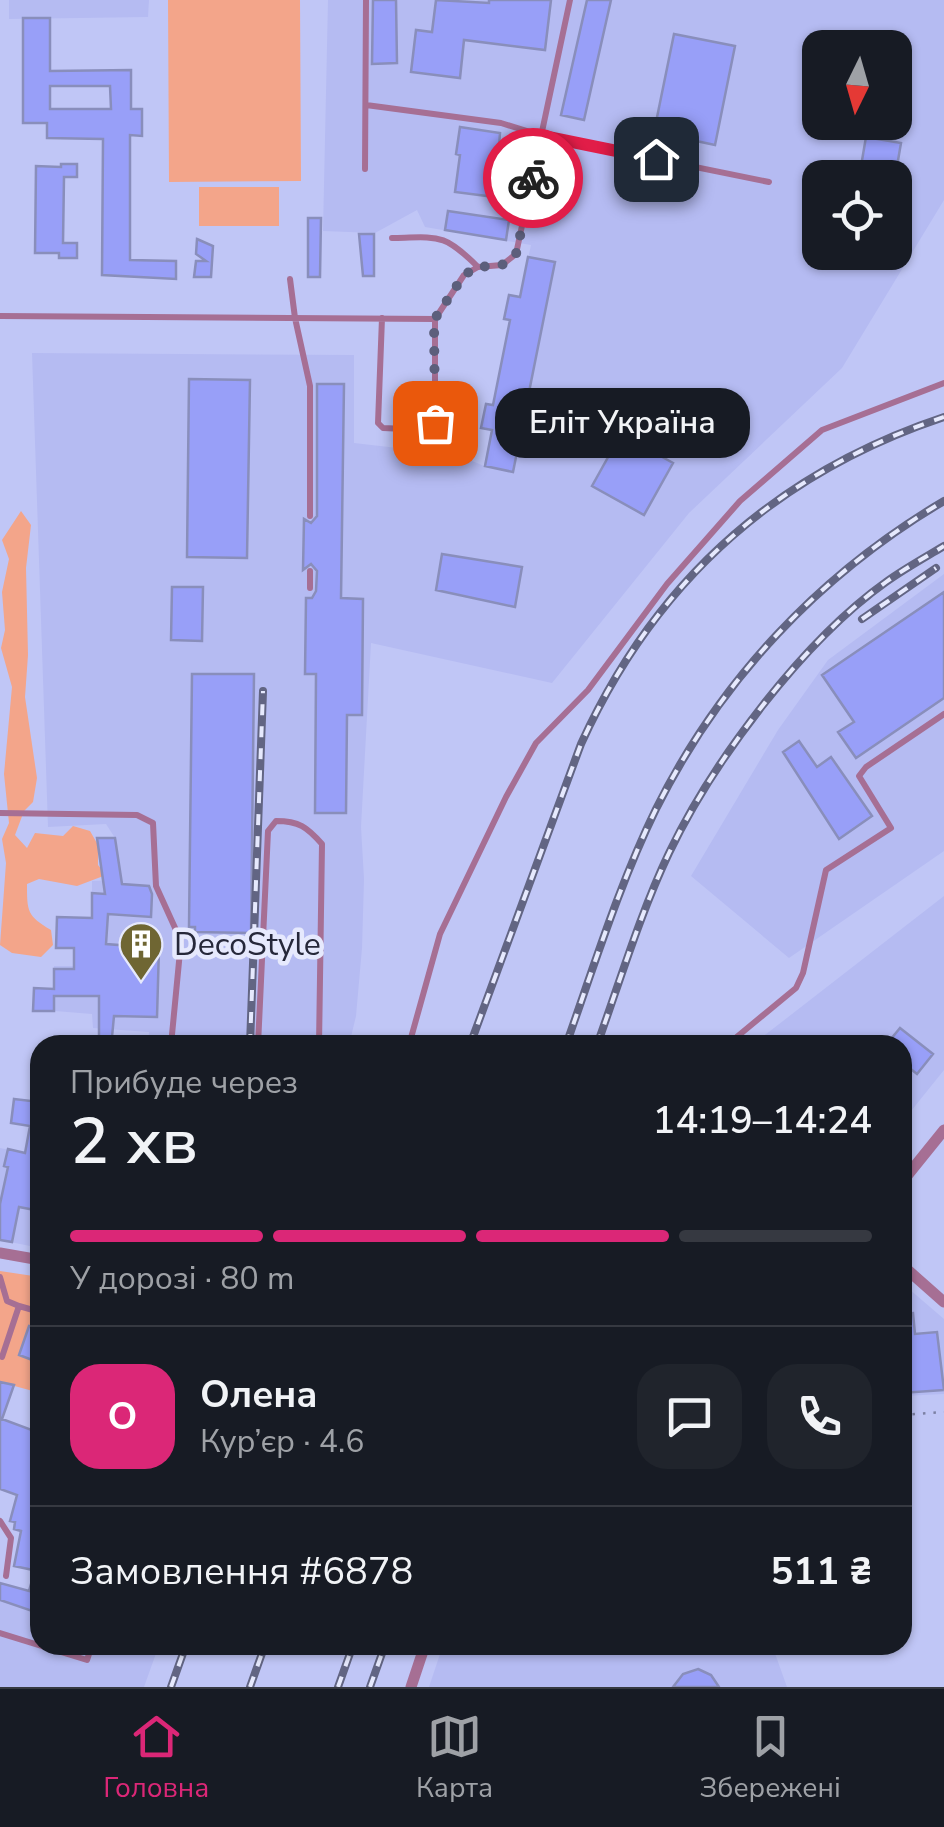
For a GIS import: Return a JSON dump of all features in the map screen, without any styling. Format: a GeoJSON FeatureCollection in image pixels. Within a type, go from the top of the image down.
{"type":"FeatureCollection","features":[{"type":"Feature","properties":{"kind":"street"},"geometry":{"type":"LineString","coordinates":[[912,1170],[944,1130]]}},
{"type":"Feature","properties":{"kind":"street"},"geometry":{"type":"LineString","coordinates":[[0,1253],[30,1258]]}},
{"type":"Feature","properties":{"kind":"street"},"geometry":{"type":"LineString","coordinates":[[912,1274],[944,1302]]}},
{"type":"Feature","properties":{"kind":"street"},"geometry":{"type":"LineString","coordinates":[[411,1687],[422,1655]]}},
{"type":"Feature","properties":{"kind":"lane"},"geometry":{"type":"LineString","coordinates":[[365,170],[366,0]]}},
{"type":"Feature","properties":{"kind":"lane"},"geometry":{"type":"LineString","coordinates":[[382,318],[378,423],[384,428],[429,430],[435,423],[434,320],[464,275],[478,267],[502,265],[516,254],[570,0]]}},
{"type":"Feature","properties":{"kind":"lane"},"geometry":{"type":"LineString","coordinates":[[366,105],[501,123],[543,136],[768,182]]}},
{"type":"Feature","properties":{"kind":"lane"},"geometry":{"type":"LineString","coordinates":[[392,238],[444,239],[455,244],[478,267]]}},
{"type":"Feature","properties":{"kind":"lane"},"geometry":{"type":"LineString","coordinates":[[290,279],[310,386],[310,516]]}},
{"type":"Feature","properties":{"kind":"lane"},"geometry":{"type":"LineString","coordinates":[[0,316],[434,320]]}},
{"type":"Feature","properties":{"kind":"lane"},"geometry":{"type":"LineString","coordinates":[[412,1035],[440,934],[536,743],[588,690],[666,584],[740,501],[822,430],[944,383]]}},
{"type":"Feature","properties":{"kind":"lane"},"geometry":{"type":"LineString","coordinates":[[310,571],[310,588]]}},
{"type":"Feature","properties":{"kind":"lane"},"geometry":{"type":"LineString","coordinates":[[739,1035],[796,988],[803,973],[826,870],[891,828],[858,776],[866,766],[944,714]]}},
{"type":"Feature","properties":{"kind":"lane"},"geometry":{"type":"LineString","coordinates":[[0,814],[137,815],[152,823],[156,886],[181,941],[172,1035]]}},
{"type":"Feature","properties":{"kind":"lane"},"geometry":{"type":"LineString","coordinates":[[258,1035],[268,831],[276,821],[294,821],[307,827],[322,844],[320,1035]]}},
{"type":"Feature","properties":{"kind":"lane"},"geometry":{"type":"LineString","coordinates":[[0,1277],[7,1302],[30,1309]]}},
{"type":"Feature","properties":{"kind":"lane"},"geometry":{"type":"LineString","coordinates":[[2,1358],[19,1306]]}},
{"type":"Feature","properties":{"kind":"lane"},"geometry":{"type":"LineString","coordinates":[[0,1522],[11,1538],[6,1576]]}},
{"type":"Feature","properties":{"kind":"lane"},"geometry":{"type":"LineString","coordinates":[[0,1633],[30,1642]]}},
{"type":"Feature","properties":{"kind":"path"},"geometry":{"type":"LineString","coordinates":[[912,1414],[944,1412]]}},
{"type":"Feature","properties":{"kind":"shaded area"},"geometry":{"type":"Polygon","coordinates":[[[9,0],[149,0],[148,17],[9,19],[9,0]]]}},
{"type":"Feature","properties":{"kind":"shaded area"},"geometry":{"type":"Polygon","coordinates":[[[168,0],[300,0],[301,181],[169,182],[168,0]]]}},
{"type":"Feature","properties":{"kind":"shaded area"},"geometry":{"type":"Polygon","coordinates":[[[328,0],[944,0],[944,200],[912,253],[912,160],[802,160],[802,270],[902,270],[842,368],[689,513],[552,683],[371,643],[361,827],[362,948],[351,1035],[149,1035],[149,1032],[93,1028],[92,1014],[55,1011],[54,966],[92,966],[92,881],[121,880],[115,838],[106,824],[48,827],[32,353],[354,355],[354,443],[458,455],[484,466],[531,245],[425,227],[417,210],[375,233],[323,231],[328,0]]]}},
{"type":"Feature","properties":{"kind":"shaded area"},"geometry":{"type":"Polygon","coordinates":[[[199,187],[279,187],[279,226],[199,226],[199,187]]]}},
{"type":"Feature","properties":{"kind":"shaded area"},"geometry":{"type":"Polygon","coordinates":[[[21,511],[31,525],[26,568],[25,697],[37,778],[33,802],[24,811],[15,835],[27,848],[35,833],[63,836],[73,826],[90,831],[98,845],[98,865],[106,875],[77,886],[39,879],[27,884],[30,912],[51,930],[53,945],[41,957],[12,953],[0,945],[6,863],[2,839],[9,823],[4,774],[12,687],[1,648],[5,630],[2,592],[9,559],[2,540],[21,511]]]}},
{"type":"Feature","properties":{"kind":"shaded area"},"geometry":{"type":"Polygon","coordinates":[[[944,574],[944,851],[789,958],[691,876],[778,730],[828,660],[944,574]]]}},
{"type":"Feature","properties":{"kind":"shaded area"},"geometry":{"type":"Polygon","coordinates":[[[944,896],[944,1070],[912,1110],[912,1035],[765,1035],[944,896]]]}},
{"type":"Feature","properties":{"kind":"shaded area"},"geometry":{"type":"Polygon","coordinates":[[[0,1148],[30,1154],[30,1246],[0,1240],[0,1148]]]}},
{"type":"Feature","properties":{"kind":"shaded area"},"geometry":{"type":"Polygon","coordinates":[[[0,1271],[30,1276],[30,1390],[0,1382],[0,1271]]]}},
{"type":"Feature","properties":{"kind":"shaded area"},"geometry":{"type":"Polygon","coordinates":[[[912,1292],[944,1319],[944,1394],[912,1396],[912,1292]]]}},
{"type":"Feature","properties":{"kind":"shaded area"},"geometry":{"type":"Polygon","coordinates":[[[0,1600],[30,1610],[30,1655],[155,1655],[144,1687],[0,1687],[0,1600]]]}},
{"type":"Feature","properties":{"kind":"shaded area"},"geometry":{"type":"Polygon","coordinates":[[[440,1655],[776,1655],[787,1687],[429,1687],[440,1655]]]}},
{"type":"Feature","properties":{"kind":"building"},"geometry":{"type":"Polygon","coordinates":[[[373,0],[396,0],[397,63],[372,64],[373,0]]]}},
{"type":"Feature","properties":{"kind":"building"},"geometry":{"type":"Polygon","coordinates":[[[436,0],[551,0],[545,50],[464,40],[460,78],[411,72],[416,30],[432,32],[436,0]]]}},
{"type":"Feature","properties":{"kind":"building"},"geometry":{"type":"Polygon","coordinates":[[[587,0],[611,0],[584,120],[561,115],[587,0]]]}},
{"type":"Feature","properties":{"kind":"building"},"geometry":{"type":"Polygon","coordinates":[[[23,18],[50,18],[50,71],[131,70],[131,109],[142,109],[142,136],[130,135],[130,260],[176,261],[176,279],[102,275],[103,139],[47,138],[47,123],[23,123],[23,18]],[[50,86],[50,109],[111,109],[110,86],[50,86]]]}},
{"type":"Feature","properties":{"kind":"building"},"geometry":{"type":"Polygon","coordinates":[[[674,34],[735,46],[715,145],[654,132],[674,34]]]}},
{"type":"Feature","properties":{"kind":"building"},"geometry":{"type":"Polygon","coordinates":[[[460,127],[500,133],[495,197],[455,192],[460,127]]]}},
{"type":"Feature","properties":{"kind":"building"},"geometry":{"type":"Polygon","coordinates":[[[865,140],[901,143],[898,160],[862,160],[865,140]]]}},
{"type":"Feature","properties":{"kind":"building"},"geometry":{"type":"Polygon","coordinates":[[[77,164],[77,177],[64,177],[63,243],[77,243],[77,258],[35,253],[36,166],[77,164]]]}},
{"type":"Feature","properties":{"kind":"building"},"geometry":{"type":"Polygon","coordinates":[[[448,211],[509,220],[506,240],[445,230],[448,211]]]}},
{"type":"Feature","properties":{"kind":"building"},"geometry":{"type":"Polygon","coordinates":[[[308,218],[321,218],[320,277],[308,277],[308,218]]]}},
{"type":"Feature","properties":{"kind":"building"},"geometry":{"type":"Polygon","coordinates":[[[359,234],[374,234],[374,276],[363,276],[359,234]]]}},
{"type":"Feature","properties":{"kind":"building"},"geometry":{"type":"Polygon","coordinates":[[[197,239],[213,246],[211,277],[194,277],[196,261],[206,261],[196,254],[197,239]]]}},
{"type":"Feature","properties":{"kind":"building"},"geometry":{"type":"Polygon","coordinates":[[[528,257],[555,262],[513,472],[485,466],[492,430],[481,428],[486,404],[493,405],[510,320],[504,319],[509,295],[520,297],[528,257]]]}},
{"type":"Feature","properties":{"kind":"building"},"geometry":{"type":"Polygon","coordinates":[[[189,379],[250,380],[247,558],[187,557],[189,379]]]}},
{"type":"Feature","properties":{"kind":"building"},"geometry":{"type":"Polygon","coordinates":[[[317,384],[344,384],[341,598],[363,599],[362,715],[347,715],[346,813],[315,813],[316,674],[305,674],[306,598],[312,598],[316,591],[317,571],[311,564],[303,570],[304,519],[311,523],[317,516],[317,384]]]}},
{"type":"Feature","properties":{"kind":"building"},"geometry":{"type":"Polygon","coordinates":[[[621,434],[673,463],[644,515],[592,486],[621,434]]]}},
{"type":"Feature","properties":{"kind":"building"},"geometry":{"type":"Polygon","coordinates":[[[442,554],[522,567],[515,607],[436,590],[442,554]]]}},
{"type":"Feature","properties":{"kind":"building"},"geometry":{"type":"Polygon","coordinates":[[[172,587],[203,587],[202,641],[171,640],[172,587]]]}},
{"type":"Feature","properties":{"kind":"building"},"geometry":{"type":"Polygon","coordinates":[[[944,592],[944,698],[856,758],[838,732],[854,722],[822,675],[944,592]]]}},
{"type":"Feature","properties":{"kind":"building"},"geometry":{"type":"Polygon","coordinates":[[[192,674],[254,674],[251,933],[195,932],[195,927],[189,927],[192,674]]]}},
{"type":"Feature","properties":{"kind":"building"},"geometry":{"type":"Polygon","coordinates":[[[799,741],[817,767],[831,757],[872,816],[839,839],[783,752],[799,741]]]}},
{"type":"Feature","properties":{"kind":"building"},"geometry":{"type":"Polygon","coordinates":[[[97,838],[115,838],[122,884],[149,886],[151,917],[108,914],[106,944],[159,948],[157,1017],[114,1016],[112,1035],[99,1035],[99,996],[54,996],[54,1011],[33,1011],[34,988],[54,989],[54,969],[74,969],[74,948],[56,948],[57,917],[92,918],[92,893],[105,894],[97,838]]]}},
{"type":"Feature","properties":{"kind":"building"},"geometry":{"type":"Polygon","coordinates":[[[912,1037],[933,1054],[917,1074],[912,1070],[912,1037]]]}},
{"type":"Feature","properties":{"kind":"building"},"geometry":{"type":"Polygon","coordinates":[[[14,1099],[30,1101],[30,1126],[11,1123],[14,1099]]]}},
{"type":"Feature","properties":{"kind":"building"},"geometry":{"type":"Polygon","coordinates":[[[30,1126],[30,1209],[19,1207],[12,1242],[0,1240],[0,1204],[8,1149],[25,1153],[30,1126]]]}},
{"type":"Feature","properties":{"kind":"building"},"geometry":{"type":"Polygon","coordinates":[[[912,1313],[915,1334],[937,1332],[944,1390],[912,1392],[912,1313]]]}},
{"type":"Feature","properties":{"kind":"building"},"geometry":{"type":"Polygon","coordinates":[[[29,1326],[30,1326],[30,1359],[19,1355],[29,1326]]]}},
{"type":"Feature","properties":{"kind":"building"},"geometry":{"type":"Polygon","coordinates":[[[0,1382],[14,1385],[2,1419],[30,1429],[30,1569],[14,1566],[21,1531],[14,1529],[15,1522],[10,1521],[17,1495],[0,1489],[0,1382]]]}},
{"type":"Feature","properties":{"kind":"building"},"geometry":{"type":"Polygon","coordinates":[[[0,1583],[29,1591],[30,1588],[30,1610],[0,1600],[0,1583]]]}},
{"type":"Feature","properties":{"kind":"building"},"geometry":{"type":"Polygon","coordinates":[[[698,1669],[711,1675],[719,1687],[673,1687],[683,1674],[698,1669]]]}},
{"type":"Feature","properties":{"kind":"railway"},"geometry":{"type":"LineString","coordinates":[[474,1035],[581,744],[645,633],[727,541],[775,503],[827,469],[944,417]]}},
{"type":"Feature","properties":{"kind":"railway"},"geometry":{"type":"LineString","coordinates":[[570,1035],[630,867],[656,809],[711,717],[743,674],[815,597],[856,562],[944,501]]}},
{"type":"Feature","properties":{"kind":"railway"},"geometry":{"type":"LineString","coordinates":[[601,1035],[669,853],[735,742],[823,636],[886,582],[944,546]]}},
{"type":"Feature","properties":{"kind":"railway"},"geometry":{"type":"LineString","coordinates":[[862,619],[936,568]]}},
{"type":"Feature","properties":{"kind":"railway"},"geometry":{"type":"LineString","coordinates":[[250,1035],[263,691]]}},
{"type":"Feature","properties":{"kind":"railway"},"geometry":{"type":"LineString","coordinates":[[171,1687],[182,1655]]}},
{"type":"Feature","properties":{"kind":"railway"},"geometry":{"type":"LineString","coordinates":[[250,1687],[261,1655]]}},
{"type":"Feature","properties":{"kind":"railway"},"geometry":{"type":"LineString","coordinates":[[338,1687],[349,1655]]}},
{"type":"Feature","properties":{"kind":"railway"},"geometry":{"type":"LineString","coordinates":[[370,1687],[381,1655]]}},
{"type":"Feature","properties":{"kind":"way so far"},"geometry":{"type":"LineString","coordinates":[[435,423],[434,320],[470,270],[502,265],[516,254],[533,178]]}},
{"type":"Feature","properties":{"kind":"place","name":"Еліт Україна"},"geometry":{"type":"Point","coordinates":[435,423]}},
{"type":"Feature","properties":{"kind":"place","name":"DecoStyle"},"geometry":{"type":"Point","coordinates":[141,982]}},
{"type":"Feature","properties":{"kind":"route"},"geometry":{"type":"LineString","coordinates":[[533,178],[543,136],[656,159]]}}]}
